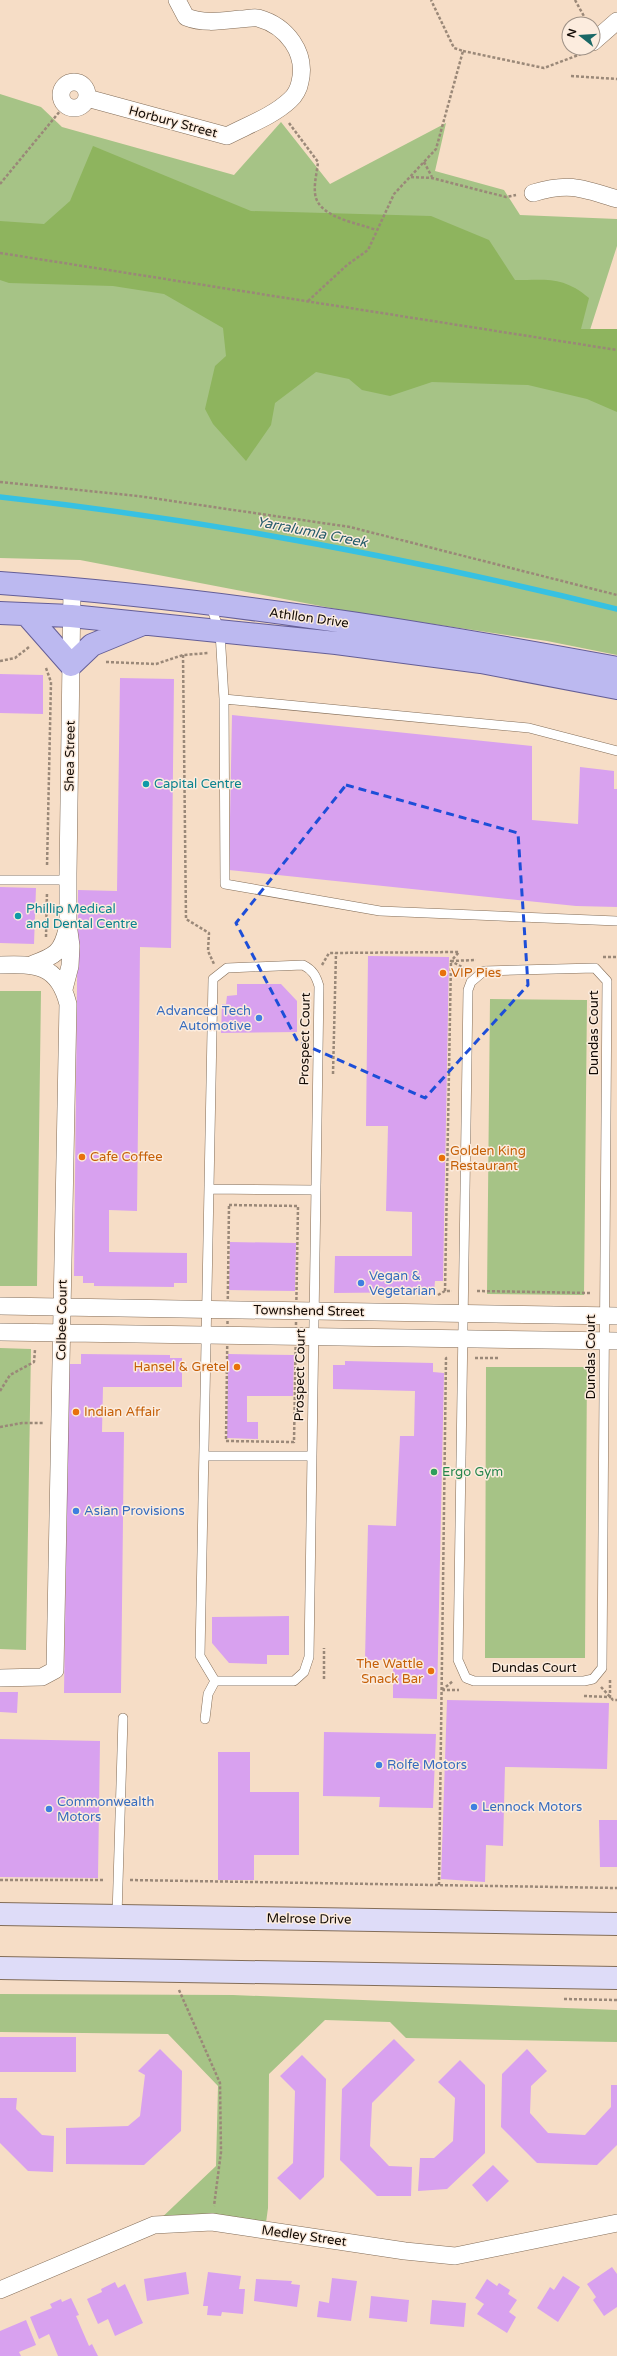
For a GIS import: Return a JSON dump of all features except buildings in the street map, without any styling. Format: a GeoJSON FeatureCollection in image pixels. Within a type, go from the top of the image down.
{"type":"FeatureCollection","features":[{"type":"Feature","properties":{"kind":"main road","name":"Athllon Drive"},"geometry":{"type":"LineString","coordinates":[[0,583],[72,588],[210,604],[484,644],[617,668]]}},
{"type":"Feature","properties":{"kind":"main road","name":"Athllon Drive"},"geometry":{"type":"LineString","coordinates":[[0,613],[71,616],[144,624],[221,642],[282,636],[481,662],[617,688]]}},
{"type":"Feature","properties":{"kind":"main road"},"geometry":{"type":"LineString","coordinates":[[27,615],[71,665],[92,645],[144,624]]}},
{"type":"Feature","properties":{"kind":"main road","name":"Melrose Drive"},"geometry":{"type":"LineString","coordinates":[[0,1914],[617,1924]]}},
{"type":"Feature","properties":{"kind":"main road"},"geometry":{"type":"LineString","coordinates":[[0,1968],[617,1978]]}},
{"type":"Feature","properties":{"kind":"street","name":"Horbury Street"},"geometry":{"type":"LineString","coordinates":[[87,98],[227,136],[278,110],[292,100],[299,87],[304,69],[298,50],[288,35],[271,23],[257,18],[200,23],[186,18],[177,0]]}},
{"type":"Feature","properties":{"kind":"street"},"geometry":{"type":"LineString","coordinates":[[601,36],[617,21]]}},
{"type":"Feature","properties":{"kind":"street"},"geometry":{"type":"LineString","coordinates":[[71,82],[83,84],[87,89],[87,98],[81,107],[75,108],[65,104],[62,100],[62,89],[71,82]]}},
{"type":"Feature","properties":{"kind":"street"},"geometry":{"type":"LineString","coordinates":[[533,193],[553,187],[572,186],[617,199]]}},
{"type":"Feature","properties":{"kind":"street","name":"Shea Street"},"geometry":{"type":"LineString","coordinates":[[64,989],[70,966],[72,946],[68,924],[68,880],[72,588]]}},
{"type":"Feature","properties":{"kind":"street","name":"Shea Street"},"geometry":{"type":"LineString","coordinates":[[33,964],[50,958],[64,945],[68,924]]}},
{"type":"Feature","properties":{"kind":"street","name":"Colbee Court"},"geometry":{"type":"LineString","coordinates":[[0,965],[33,964],[51,972],[58,978],[64,989],[68,1004],[55,1670],[42,1677],[0,1678]]}},
{"type":"Feature","properties":{"kind":"street","name":"Townshend Street"},"geometry":{"type":"LineString","coordinates":[[0,1306],[611,1316]]}},
{"type":"Feature","properties":{"kind":"street","name":"Townshend Street"},"geometry":{"type":"LineString","coordinates":[[0,1332],[611,1341]]}},
{"type":"Feature","properties":{"kind":"street","name":"Medley Street"},"geometry":{"type":"LineString","coordinates":[[0,2290],[154,2225],[212,2222],[405,2251],[455,2256],[617,2223]]}},
{"type":"Feature","properties":{"kind":"lane"},"geometry":{"type":"LineString","coordinates":[[210,604],[221,642],[224,699],[225,884],[380,911],[617,921]]}},
{"type":"Feature","properties":{"kind":"lane"},"geometry":{"type":"LineString","coordinates":[[224,699],[529,728],[617,751]]}},
{"type":"Feature","properties":{"kind":"lane"},"geometry":{"type":"LineString","coordinates":[[0,880],[68,880]]}},
{"type":"Feature","properties":{"kind":"lane","name":"Prospect Court"},"geometry":{"type":"LineString","coordinates":[[214,1680],[294,1681],[304,1672],[309,1657],[319,986],[316,976],[310,968],[303,965],[228,968],[219,975]]}},
{"type":"Feature","properties":{"kind":"lane","name":"Dundas Court"},"geometry":{"type":"LineString","coordinates":[[595,968],[607,981],[605,1293],[611,1316],[611,1341],[602,1668],[593,1679],[584,1681],[474,1681],[466,1678],[460,1668],[458,1660],[464,1291],[468,990],[471,982],[484,971],[595,968]]}},
{"type":"Feature","properties":{"kind":"lane"},"geometry":{"type":"LineString","coordinates":[[205,1719],[208,1694],[214,1680],[200,1656],[214,979],[219,975]]}},
{"type":"Feature","properties":{"kind":"lane"},"geometry":{"type":"LineString","coordinates":[[209,1190],[316,1190]]}},
{"type":"Feature","properties":{"kind":"lane"},"geometry":{"type":"LineString","coordinates":[[204,1456],[312,1456]]}},
{"type":"Feature","properties":{"kind":"lane"},"geometry":{"type":"LineString","coordinates":[[117,1916],[123,1718]]}},
{"type":"Feature","properties":{"kind":"path"},"geometry":{"type":"LineString","coordinates":[[431,0],[454,48],[544,68],[571,56]]}},
{"type":"Feature","properties":{"kind":"path"},"geometry":{"type":"LineString","coordinates":[[576,0],[584,16]]}},
{"type":"Feature","properties":{"kind":"path"},"geometry":{"type":"LineString","coordinates":[[308,301],[347,265],[368,250],[374,240],[376,230],[394,194],[436,149],[464,51]]}},
{"type":"Feature","properties":{"kind":"path"},"geometry":{"type":"LineString","coordinates":[[571,76],[617,79]]}},
{"type":"Feature","properties":{"kind":"path"},"geometry":{"type":"LineString","coordinates":[[0,184],[65,104]]}},
{"type":"Feature","properties":{"kind":"path"},"geometry":{"type":"LineString","coordinates":[[278,110],[318,162],[315,195],[322,206],[332,215],[344,221],[363,224],[376,230]]}},
{"type":"Feature","properties":{"kind":"path"},"geometry":{"type":"LineString","coordinates":[[424,162],[432,178]]}},
{"type":"Feature","properties":{"kind":"path"},"geometry":{"type":"LineString","coordinates":[[411,177],[432,178],[506,197],[533,193]]}},
{"type":"Feature","properties":{"kind":"path"},"geometry":{"type":"LineString","coordinates":[[0,253],[617,350]]}},
{"type":"Feature","properties":{"kind":"path"},"geometry":{"type":"LineString","coordinates":[[0,482],[138,496],[350,527],[617,595]]}},
{"type":"Feature","properties":{"kind":"path"},"geometry":{"type":"LineString","coordinates":[[111,663],[156,664],[221,642]]}},
{"type":"Feature","properties":{"kind":"path"},"geometry":{"type":"LineString","coordinates":[[183,655],[186,920],[209,933],[208,951],[219,975]]}},
{"type":"Feature","properties":{"kind":"path"},"geometry":{"type":"LineString","coordinates":[[44,662],[51,682],[46,941]]}},
{"type":"Feature","properties":{"kind":"path"},"geometry":{"type":"LineString","coordinates":[[316,976],[329,953],[336,952],[459,952],[451,961],[478,976]]}},
{"type":"Feature","properties":{"kind":"path"},"geometry":{"type":"LineString","coordinates":[[333,1079],[336,952]]}},
{"type":"Feature","properties":{"kind":"path"},"geometry":{"type":"LineString","coordinates":[[446,1291],[605,1293]]}},
{"type":"Feature","properties":{"kind":"path"},"geometry":{"type":"LineString","coordinates":[[0,1390],[10,1375],[34,1362],[35,1344]]}},
{"type":"Feature","properties":{"kind":"path"},"geometry":{"type":"LineString","coordinates":[[439,1885],[446,1358]]}},
{"type":"Feature","properties":{"kind":"path"},"geometry":{"type":"LineString","coordinates":[[0,1427],[22,1423],[60,1423]]}},
{"type":"Feature","properties":{"kind":"path"},"geometry":{"type":"LineString","coordinates":[[610,1673],[610,1697]]}},
{"type":"Feature","properties":{"kind":"path"},"geometry":{"type":"LineString","coordinates":[[593,1679],[613,1700],[617,1700]]}},
{"type":"Feature","properties":{"kind":"path"},"geometry":{"type":"LineString","coordinates":[[442,1690],[465,1690]]}},
{"type":"Feature","properties":{"kind":"path"},"geometry":{"type":"LineString","coordinates":[[579,1695],[610,1697]]}},
{"type":"Feature","properties":{"kind":"path"},"geometry":{"type":"LineString","coordinates":[[0,1880],[119,1880],[617,1888]]}},
{"type":"Feature","properties":{"kind":"path"},"geometry":{"type":"LineString","coordinates":[[178,1989],[220,2083],[221,2152],[212,2222]]}},
{"type":"Feature","properties":{"kind":"highlighted area"},"geometry":{"type":"Polygon","coordinates":[[[346,785],[518,833],[528,985],[425,1098],[298,1042],[236,923],[346,785]]]}},
{"type":"Feature","properties":{"kind":"green space"},"geometry":{"type":"Polygon","coordinates":[[[0,94],[41,107],[62,127],[234,175],[281,122],[330,184],[446,123],[435,171],[504,190],[520,215],[617,219],[617,246],[590,330],[617,335],[617,655],[547,641],[352,612],[80,560],[0,558],[0,94]]]}},
{"type":"Feature","properties":{"kind":"green space"},"geometry":{"type":"Polygon","coordinates":[[[93,146],[251,211],[431,216],[489,240],[515,280],[546,280],[563,283],[580,291],[589,298],[581,329],[617,329],[617,412],[587,399],[528,385],[432,382],[390,396],[362,390],[349,379],[316,372],[275,403],[271,425],[246,461],[213,424],[205,409],[215,366],[226,356],[223,328],[164,294],[113,286],[9,283],[0,280],[0,221],[44,224],[70,201],[93,146]]]}},
{"type":"Feature","properties":{"kind":"green space"},"geometry":{"type":"Polygon","coordinates":[[[0,991],[41,991],[37,1286],[0,1286],[0,991]]]}},
{"type":"Feature","properties":{"kind":"green space"},"geometry":{"type":"Polygon","coordinates":[[[490,999],[587,1000],[584,1295],[487,1294],[490,999]]]}},
{"type":"Feature","properties":{"kind":"green space"},"geometry":{"type":"Polygon","coordinates":[[[0,1348],[31,1349],[26,1650],[0,1649],[0,1348]]]}},
{"type":"Feature","properties":{"kind":"green space"},"geometry":{"type":"Polygon","coordinates":[[[486,1367],[587,1367],[585,1658],[485,1658],[486,1367]]]}},
{"type":"Feature","properties":{"kind":"green space"},"geometry":{"type":"Polygon","coordinates":[[[0,1994],[233,1995],[617,2010],[617,2042],[406,2038],[390,2022],[325,2020],[269,2074],[268,2208],[265,2230],[154,2225],[216,2166],[218,2086],[168,2034],[0,2032],[0,1994]]]}},
{"type":"Feature","properties":{"kind":"waterway","name":"Yarralumla Creek"},"geometry":{"type":"LineString","coordinates":[[0,497],[78,506],[233,529],[464,574],[617,609]]}},
{"type":"Feature","properties":{"kind":"place","name":"Capital Centre"},"geometry":{"type":"Point","coordinates":[146,784]}},
{"type":"Feature","properties":{"kind":"place","name":"Phillip Medical and Dental Centre"},"geometry":{"type":"Point","coordinates":[18,916]}},
{"type":"Feature","properties":{"kind":"place","name":"VIP Pies"},"geometry":{"type":"Point","coordinates":[443,973]}},
{"type":"Feature","properties":{"kind":"place","name":"Advanced Tech Automotive"},"geometry":{"type":"Point","coordinates":[259,1018]}},
{"type":"Feature","properties":{"kind":"place","name":"Cafe Coffee"},"geometry":{"type":"Point","coordinates":[82,1157]}},
{"type":"Feature","properties":{"kind":"place","name":"Golden King Restaurant"},"geometry":{"type":"Point","coordinates":[442,1158]}},
{"type":"Feature","properties":{"kind":"place","name":"Vegan & Vegetarian"},"geometry":{"type":"Point","coordinates":[361,1283]}},
{"type":"Feature","properties":{"kind":"place","name":"Hansel & Gretel"},"geometry":{"type":"Point","coordinates":[237,1367]}},
{"type":"Feature","properties":{"kind":"place","name":"Indian Affair"},"geometry":{"type":"Point","coordinates":[76,1412]}},
{"type":"Feature","properties":{"kind":"place","name":"Ergo Gym"},"geometry":{"type":"Point","coordinates":[434,1472]}},
{"type":"Feature","properties":{"kind":"place","name":"Asian Provisions"},"geometry":{"type":"Point","coordinates":[76,1511]}},
{"type":"Feature","properties":{"kind":"place","name":"The Wattle Snack Bar"},"geometry":{"type":"Point","coordinates":[431,1671]}},
{"type":"Feature","properties":{"kind":"place","name":"Rolfe Motors"},"geometry":{"type":"Point","coordinates":[379,1765]}},
{"type":"Feature","properties":{"kind":"place","name":"Lennock Motors"},"geometry":{"type":"Point","coordinates":[474,1807]}},
{"type":"Feature","properties":{"kind":"place","name":"Commonwealth Motors"},"geometry":{"type":"Point","coordinates":[49,1809]}}]}
